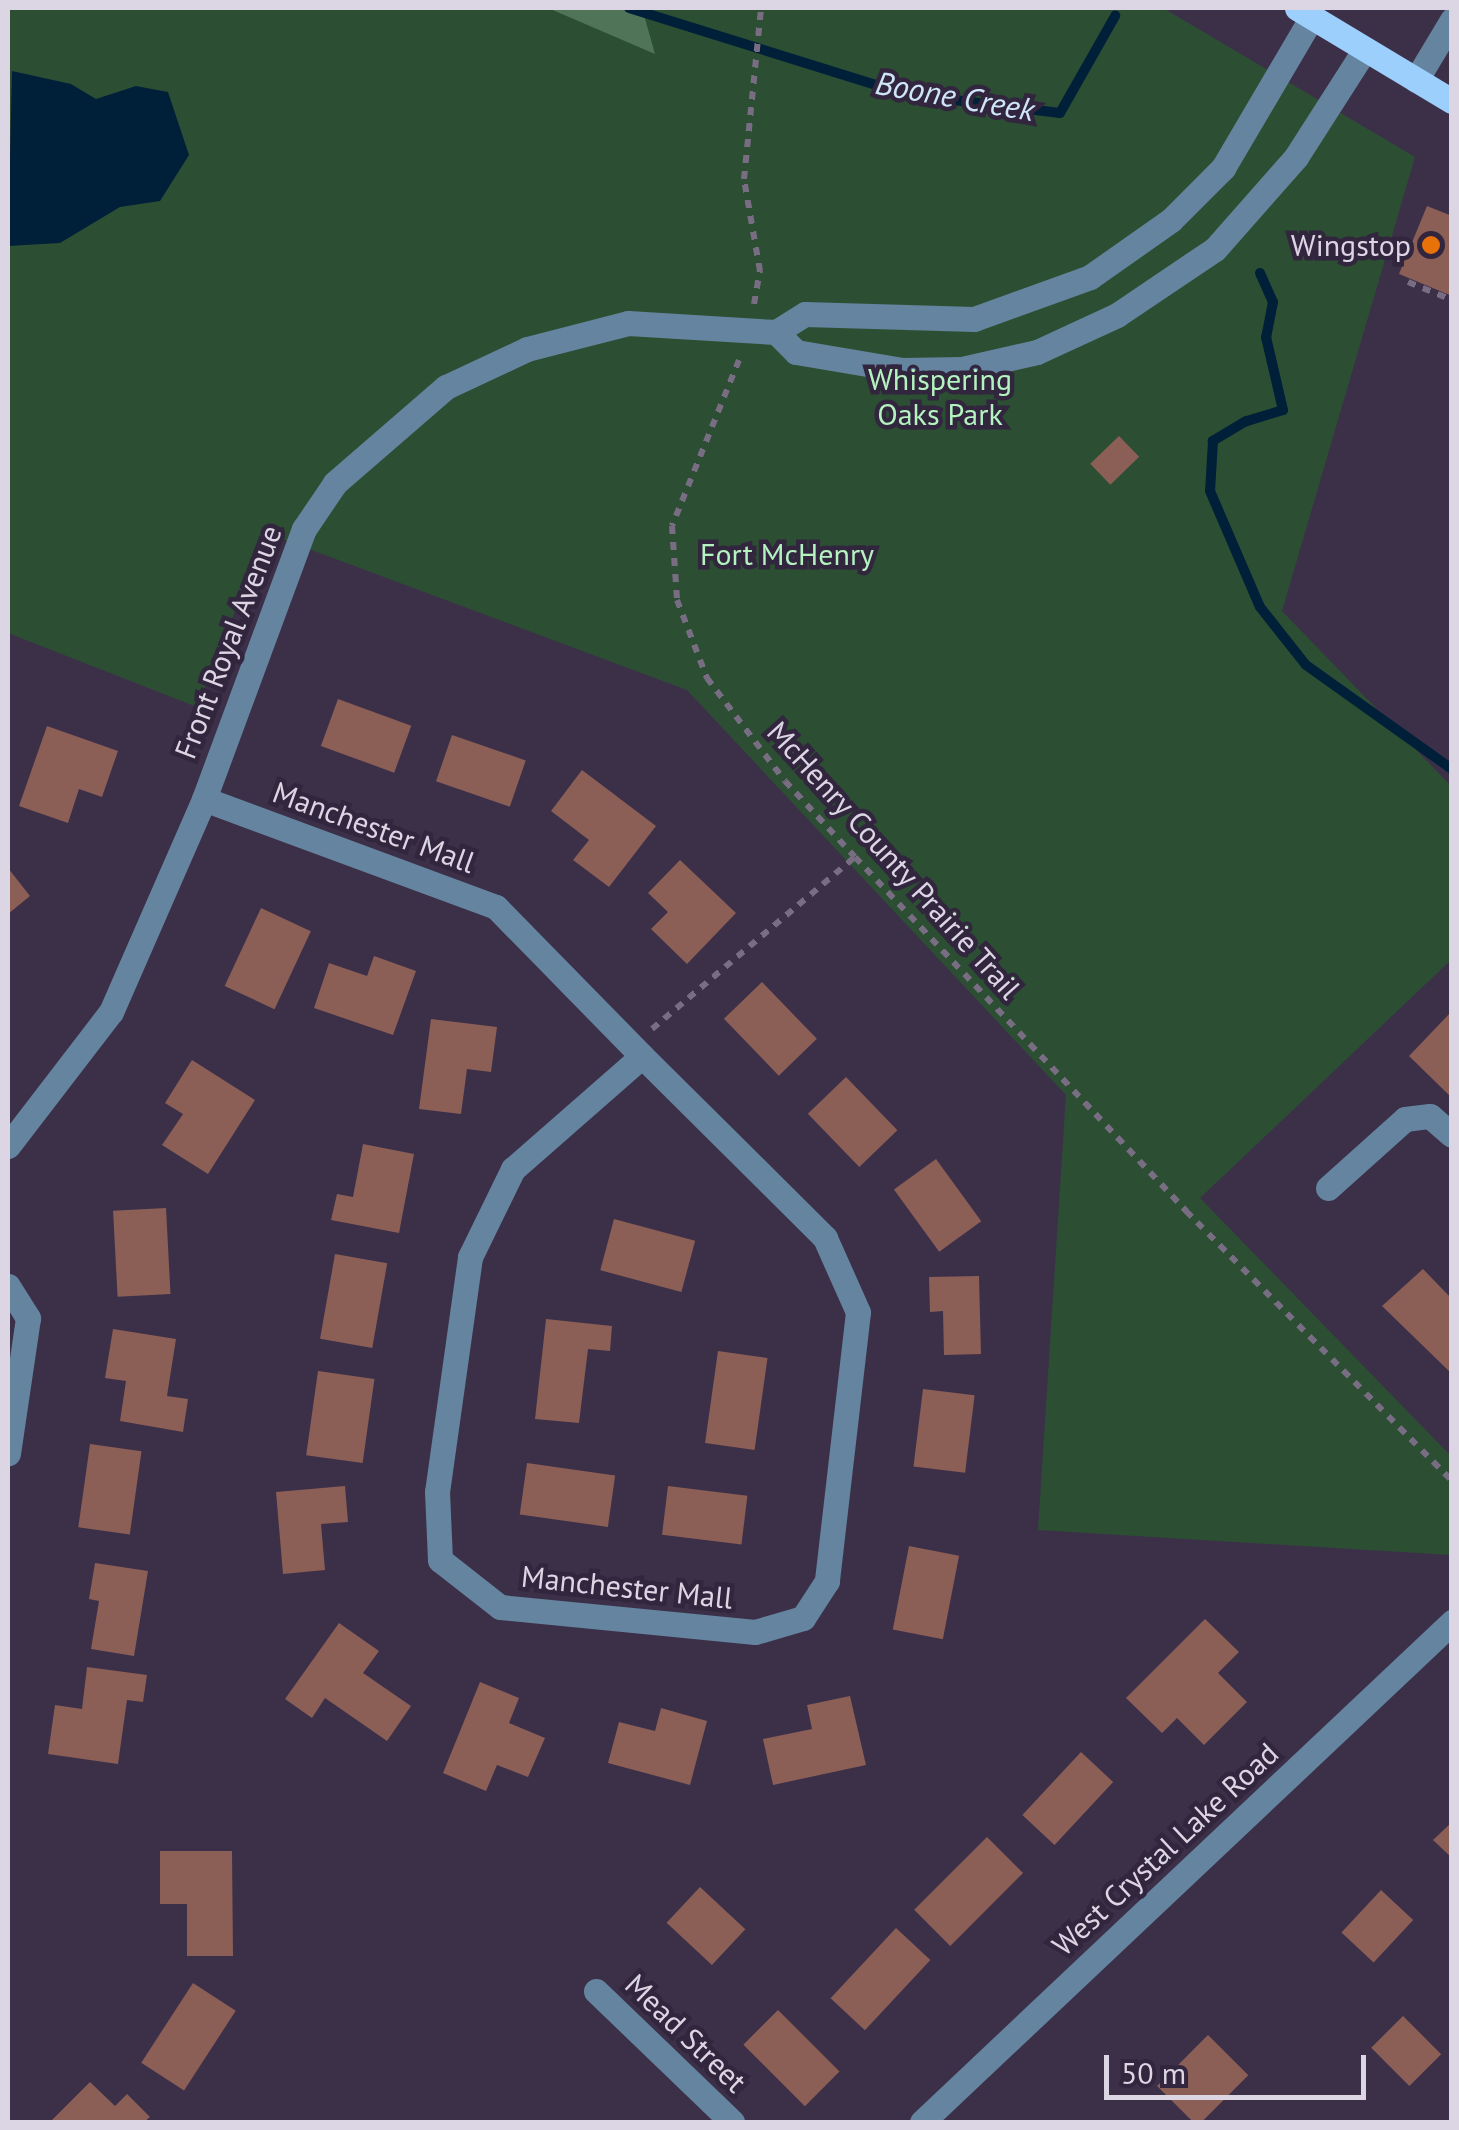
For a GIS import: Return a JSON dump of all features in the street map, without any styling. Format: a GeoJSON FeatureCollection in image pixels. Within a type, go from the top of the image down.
{"type":"FeatureCollection","features":[{"type":"Feature","properties":{"kind":"main road"},"geometry":{"type":"LineString","coordinates":[[1305,12],[1452,101]]}},
{"type":"Feature","properties":{"kind":"street","name":"Front Royal Avenue"},"geometry":{"type":"LineString","coordinates":[[776,332],[805,314],[974,319],[1090,277],[1171,220],[1223,168],[1305,12]]}},
{"type":"Feature","properties":{"kind":"street"},"geometry":{"type":"LineString","coordinates":[[1416,80],[1452,20]]}},
{"type":"Feature","properties":{"kind":"street","name":"Front Royal Avenue"},"geometry":{"type":"LineString","coordinates":[[8,1146],[18,1116],[111,1012],[204,799],[304,529],[335,483],[432,399],[527,349],[628,323],[776,332],[796,352],[870,367],[935,370],[997,362],[1090,330],[1188,270],[1238,226],[1296,157],[1365,49]]}},
{"type":"Feature","properties":{"kind":"street","name":"Manchester Mall"},"geometry":{"type":"LineString","coordinates":[[204,799],[496,907],[825,1238],[858,1312],[827,1581],[802,1618],[755,1632],[500,1607],[440,1560],[436,1492],[470,1257],[512,1168],[637,1051]]}},
{"type":"Feature","properties":{"kind":"street"},"geometry":{"type":"LineString","coordinates":[[1328,1188],[1405,1119],[1430,1116],[1452,1135]]}},
{"type":"Feature","properties":{"kind":"street"},"geometry":{"type":"LineString","coordinates":[[8,1286],[28,1318],[8,1454]]}},
{"type":"Feature","properties":{"kind":"street","name":"West Crystal Lake Road"},"geometry":{"type":"LineString","coordinates":[[928,2121],[1452,1622]]}},
{"type":"Feature","properties":{"kind":"street","name":"Mead Street"},"geometry":{"type":"LineString","coordinates":[[596,1991],[732,2122]]}},
{"type":"Feature","properties":{"kind":"path","name":"McHenry County Prairie Trail"},"geometry":{"type":"LineString","coordinates":[[761,8],[744,180],[760,272],[749,328],[717,426],[672,526],[677,600],[707,678],[785,780],[855,857],[1186,1211],[1452,1481]]}},
{"type":"Feature","properties":{"kind":"path"},"geometry":{"type":"LineString","coordinates":[[1408,282],[1452,300]]}},
{"type":"Feature","properties":{"kind":"path"},"geometry":{"type":"LineString","coordinates":[[637,1051],[855,857]]}},
{"type":"Feature","properties":{"kind":"green space","name":"Whispering Oaks Park"},"geometry":{"type":"Polygon","coordinates":[[[8,8],[1163,8],[1415,157],[1282,611],[1451,786],[1451,960],[1200,1198],[1451,1456],[1451,1555],[1038,1530],[1066,1095],[687,690],[266,533],[197,707],[8,633],[8,8]]]}},
{"type":"Feature","properties":{"kind":"green space"},"geometry":{"type":"Polygon","coordinates":[[[548,8],[642,8],[655,54],[548,8]]]}},
{"type":"Feature","properties":{"kind":"water"},"geometry":{"type":"Polygon","coordinates":[[[12,71],[71,84],[96,99],[136,86],[168,92],[189,155],[160,201],[120,207],[60,243],[8,246],[12,71]]]}},
{"type":"Feature","properties":{"kind":"building","name":"Wingstop"},"geometry":{"type":"Polygon","coordinates":[[[1427,206],[1452,216],[1452,296],[1399,274],[1427,206]]]}},
{"type":"Feature","properties":{"kind":"building"},"geometry":{"type":"Polygon","coordinates":[[[1119,436],[1139,457],[1110,485],[1090,464],[1119,436]]]}},
{"type":"Feature","properties":{"kind":"building"},"geometry":{"type":"Polygon","coordinates":[[[338,699],[411,726],[394,773],[321,746],[338,699]]]}},
{"type":"Feature","properties":{"kind":"building"},"geometry":{"type":"Polygon","coordinates":[[[47,726],[118,751],[102,797],[79,789],[68,823],[19,806],[47,726]]]}},
{"type":"Feature","properties":{"kind":"building"},"geometry":{"type":"Polygon","coordinates":[[[452,735],[526,760],[510,807],[436,781],[452,735]]]}},
{"type":"Feature","properties":{"kind":"building"},"geometry":{"type":"Polygon","coordinates":[[[582,770],[656,826],[609,887],[573,860],[589,840],[551,811],[582,770]]]}},
{"type":"Feature","properties":{"kind":"building"},"geometry":{"type":"Polygon","coordinates":[[[680,860],[736,913],[687,964],[651,929],[668,912],[648,893],[680,860]]]}},
{"type":"Feature","properties":{"kind":"building"},"geometry":{"type":"Polygon","coordinates":[[[8,868],[30,896],[8,914],[8,868]]]}},
{"type":"Feature","properties":{"kind":"building"},"geometry":{"type":"Polygon","coordinates":[[[261,908],[311,931],[275,1009],[225,986],[261,908]]]}},
{"type":"Feature","properties":{"kind":"building"},"geometry":{"type":"Polygon","coordinates":[[[374,956],[416,971],[393,1035],[314,1008],[329,963],[367,976],[374,956]]]}},
{"type":"Feature","properties":{"kind":"building"},"geometry":{"type":"Polygon","coordinates":[[[762,982],[817,1039],[779,1076],[724,1019],[762,982]]]}},
{"type":"Feature","properties":{"kind":"building"},"geometry":{"type":"Polygon","coordinates":[[[1452,1011],[1452,1098],[1409,1056],[1452,1011]]]}},
{"type":"Feature","properties":{"kind":"building"},"geometry":{"type":"Polygon","coordinates":[[[431,1019],[497,1027],[491,1072],[467,1069],[461,1114],[419,1109],[431,1019]]]}},
{"type":"Feature","properties":{"kind":"building"},"geometry":{"type":"Polygon","coordinates":[[[192,1060],[255,1100],[208,1174],[162,1145],[183,1114],[165,1103],[192,1060]]]}},
{"type":"Feature","properties":{"kind":"building"},"geometry":{"type":"Polygon","coordinates":[[[846,1077],[897,1130],[859,1167],[808,1114],[846,1077]]]}},
{"type":"Feature","properties":{"kind":"building"},"geometry":{"type":"Polygon","coordinates":[[[363,1144],[414,1154],[399,1233],[331,1220],[337,1194],[353,1197],[363,1144]]]}},
{"type":"Feature","properties":{"kind":"building"},"geometry":{"type":"Polygon","coordinates":[[[936,1159],[981,1221],[939,1252],[894,1190],[936,1159]]]}},
{"type":"Feature","properties":{"kind":"building"},"geometry":{"type":"Polygon","coordinates":[[[166,1208],[171,1294],[118,1297],[113,1211],[166,1208]]]}},
{"type":"Feature","properties":{"kind":"building"},"geometry":{"type":"Polygon","coordinates":[[[614,1219],[695,1241],[681,1292],[600,1270],[614,1219]]]}},
{"type":"Feature","properties":{"kind":"building"},"geometry":{"type":"Polygon","coordinates":[[[335,1254],[387,1263],[372,1348],[320,1339],[335,1254]]]}},
{"type":"Feature","properties":{"kind":"building"},"geometry":{"type":"Polygon","coordinates":[[[1423,1269],[1452,1299],[1452,1374],[1382,1306],[1423,1269]]]}},
{"type":"Feature","properties":{"kind":"building"},"geometry":{"type":"Polygon","coordinates":[[[979,1276],[981,1354],[944,1355],[943,1311],[930,1312],[929,1277],[979,1276]]]}},
{"type":"Feature","properties":{"kind":"building"},"geometry":{"type":"Polygon","coordinates":[[[546,1319],[612,1326],[610,1351],[588,1349],[579,1423],[535,1419],[546,1319]]]}},
{"type":"Feature","properties":{"kind":"building"},"geometry":{"type":"Polygon","coordinates":[[[113,1329],[176,1339],[167,1396],[188,1399],[183,1432],[120,1421],[126,1381],[105,1378],[113,1329]]]}},
{"type":"Feature","properties":{"kind":"building"},"geometry":{"type":"Polygon","coordinates":[[[718,1351],[768,1358],[755,1450],[705,1443],[718,1351]]]}},
{"type":"Feature","properties":{"kind":"building"},"geometry":{"type":"Polygon","coordinates":[[[318,1371],[374,1379],[363,1463],[306,1455],[318,1371]]]}},
{"type":"Feature","properties":{"kind":"building"},"geometry":{"type":"Polygon","coordinates":[[[923,1389],[975,1395],[965,1473],[913,1466],[923,1389]]]}},
{"type":"Feature","properties":{"kind":"building"},"geometry":{"type":"Polygon","coordinates":[[[90,1444],[141,1451],[130,1534],[78,1527],[90,1444]]]}},
{"type":"Feature","properties":{"kind":"building"},"geometry":{"type":"Polygon","coordinates":[[[527,1463],[615,1475],[608,1527],[520,1514],[527,1463]]]}},
{"type":"Feature","properties":{"kind":"building"},"geometry":{"type":"Polygon","coordinates":[[[345,1486],[348,1522],[321,1524],[325,1570],[283,1574],[276,1492],[345,1486]]]}},
{"type":"Feature","properties":{"kind":"building"},"geometry":{"type":"Polygon","coordinates":[[[668,1486],[747,1496],[741,1544],[662,1535],[668,1486]]]}},
{"type":"Feature","properties":{"kind":"building"},"geometry":{"type":"Polygon","coordinates":[[[909,1546],[959,1556],[943,1639],[893,1629],[909,1546]]]}},
{"type":"Feature","properties":{"kind":"building"},"geometry":{"type":"Polygon","coordinates":[[[95,1563],[148,1571],[134,1656],[91,1649],[99,1601],[89,1599],[95,1563]]]}},
{"type":"Feature","properties":{"kind":"building"},"geometry":{"type":"Polygon","coordinates":[[[1205,1619],[1239,1652],[1218,1673],[1247,1702],[1204,1745],[1177,1718],[1162,1733],[1126,1698],[1205,1619]]]}},
{"type":"Feature","properties":{"kind":"building"},"geometry":{"type":"Polygon","coordinates":[[[339,1623],[379,1651],[363,1673],[411,1706],[387,1741],[325,1698],[312,1718],[285,1699],[339,1623]]]}},
{"type":"Feature","properties":{"kind":"building"},"geometry":{"type":"Polygon","coordinates":[[[87,1667],[147,1675],[143,1702],[127,1700],[118,1764],[48,1754],[55,1705],[82,1709],[87,1667]]]}},
{"type":"Feature","properties":{"kind":"building"},"geometry":{"type":"Polygon","coordinates":[[[480,1682],[519,1698],[509,1723],[545,1738],[528,1777],[497,1765],[486,1791],[443,1773],[480,1682]]]}},
{"type":"Feature","properties":{"kind":"building"},"geometry":{"type":"Polygon","coordinates":[[[850,1696],[866,1765],[773,1785],[763,1739],[812,1729],[807,1705],[850,1696]]]}},
{"type":"Feature","properties":{"kind":"building"},"geometry":{"type":"Polygon","coordinates":[[[661,1708],[707,1721],[690,1785],[608,1763],[619,1722],[655,1731],[661,1708]]]}},
{"type":"Feature","properties":{"kind":"building"},"geometry":{"type":"Polygon","coordinates":[[[1081,1752],[1113,1782],[1055,1845],[1022,1815],[1081,1752]]]}},
{"type":"Feature","properties":{"kind":"building"},"geometry":{"type":"Polygon","coordinates":[[[1452,1822],[1452,1858],[1433,1840],[1452,1822]]]}},
{"type":"Feature","properties":{"kind":"building"},"geometry":{"type":"Polygon","coordinates":[[[987,1837],[1023,1873],[950,1946],[914,1910],[987,1837]]]}},
{"type":"Feature","properties":{"kind":"building"},"geometry":{"type":"Polygon","coordinates":[[[160,1851],[232,1851],[233,1956],[187,1956],[187,1904],[160,1904],[160,1851]]]}},
{"type":"Feature","properties":{"kind":"building"},"geometry":{"type":"Polygon","coordinates":[[[700,1887],[745,1929],[712,1965],[667,1923],[700,1887]]]}},
{"type":"Feature","properties":{"kind":"building"},"geometry":{"type":"Polygon","coordinates":[[[1381,1890],[1413,1920],[1374,1962],[1341,1932],[1381,1890]]]}},
{"type":"Feature","properties":{"kind":"building"},"geometry":{"type":"Polygon","coordinates":[[[896,1928],[930,1960],[865,2030],[831,1998],[896,1928]]]}},
{"type":"Feature","properties":{"kind":"building"},"geometry":{"type":"Polygon","coordinates":[[[193,1983],[236,2011],[184,2090],[141,2063],[193,1983]]]}},
{"type":"Feature","properties":{"kind":"building"},"geometry":{"type":"Polygon","coordinates":[[[778,2010],[840,2072],[805,2106],[743,2045],[778,2010]]]}},
{"type":"Feature","properties":{"kind":"building"},"geometry":{"type":"Polygon","coordinates":[[[1403,2016],[1441,2054],[1409,2086],[1371,2048],[1403,2016]]]}},
{"type":"Feature","properties":{"kind":"building"},"geometry":{"type":"Polygon","coordinates":[[[1208,2035],[1248,2075],[1202,2122],[1193,2122],[1157,2086],[1208,2035]]]}},
{"type":"Feature","properties":{"kind":"building"},"geometry":{"type":"Polygon","coordinates":[[[90,2082],[115,2106],[127,2094],[150,2117],[144,2122],[50,2122],[90,2082]]]}},
{"type":"Feature","properties":{"kind":"waterway","name":"Boone Creek"},"geometry":{"type":"LineString","coordinates":[[629,8],[905,94],[1060,113],[1115,16]]}},
{"type":"Feature","properties":{"kind":"waterway"},"geometry":{"type":"LineString","coordinates":[[1260,273],[1273,302],[1266,337],[1283,410],[1246,421],[1213,441],[1210,491],[1260,607],[1306,665],[1452,769]]}},
{"type":"Feature","properties":{"kind":"place","name":"Wingstop"},"geometry":{"type":"Point","coordinates":[1431,245]}},
{"type":"Feature","properties":{"kind":"park label","name":"Fort McHenry"},"geometry":{"type":"Point","coordinates":[787,554]}}]}
